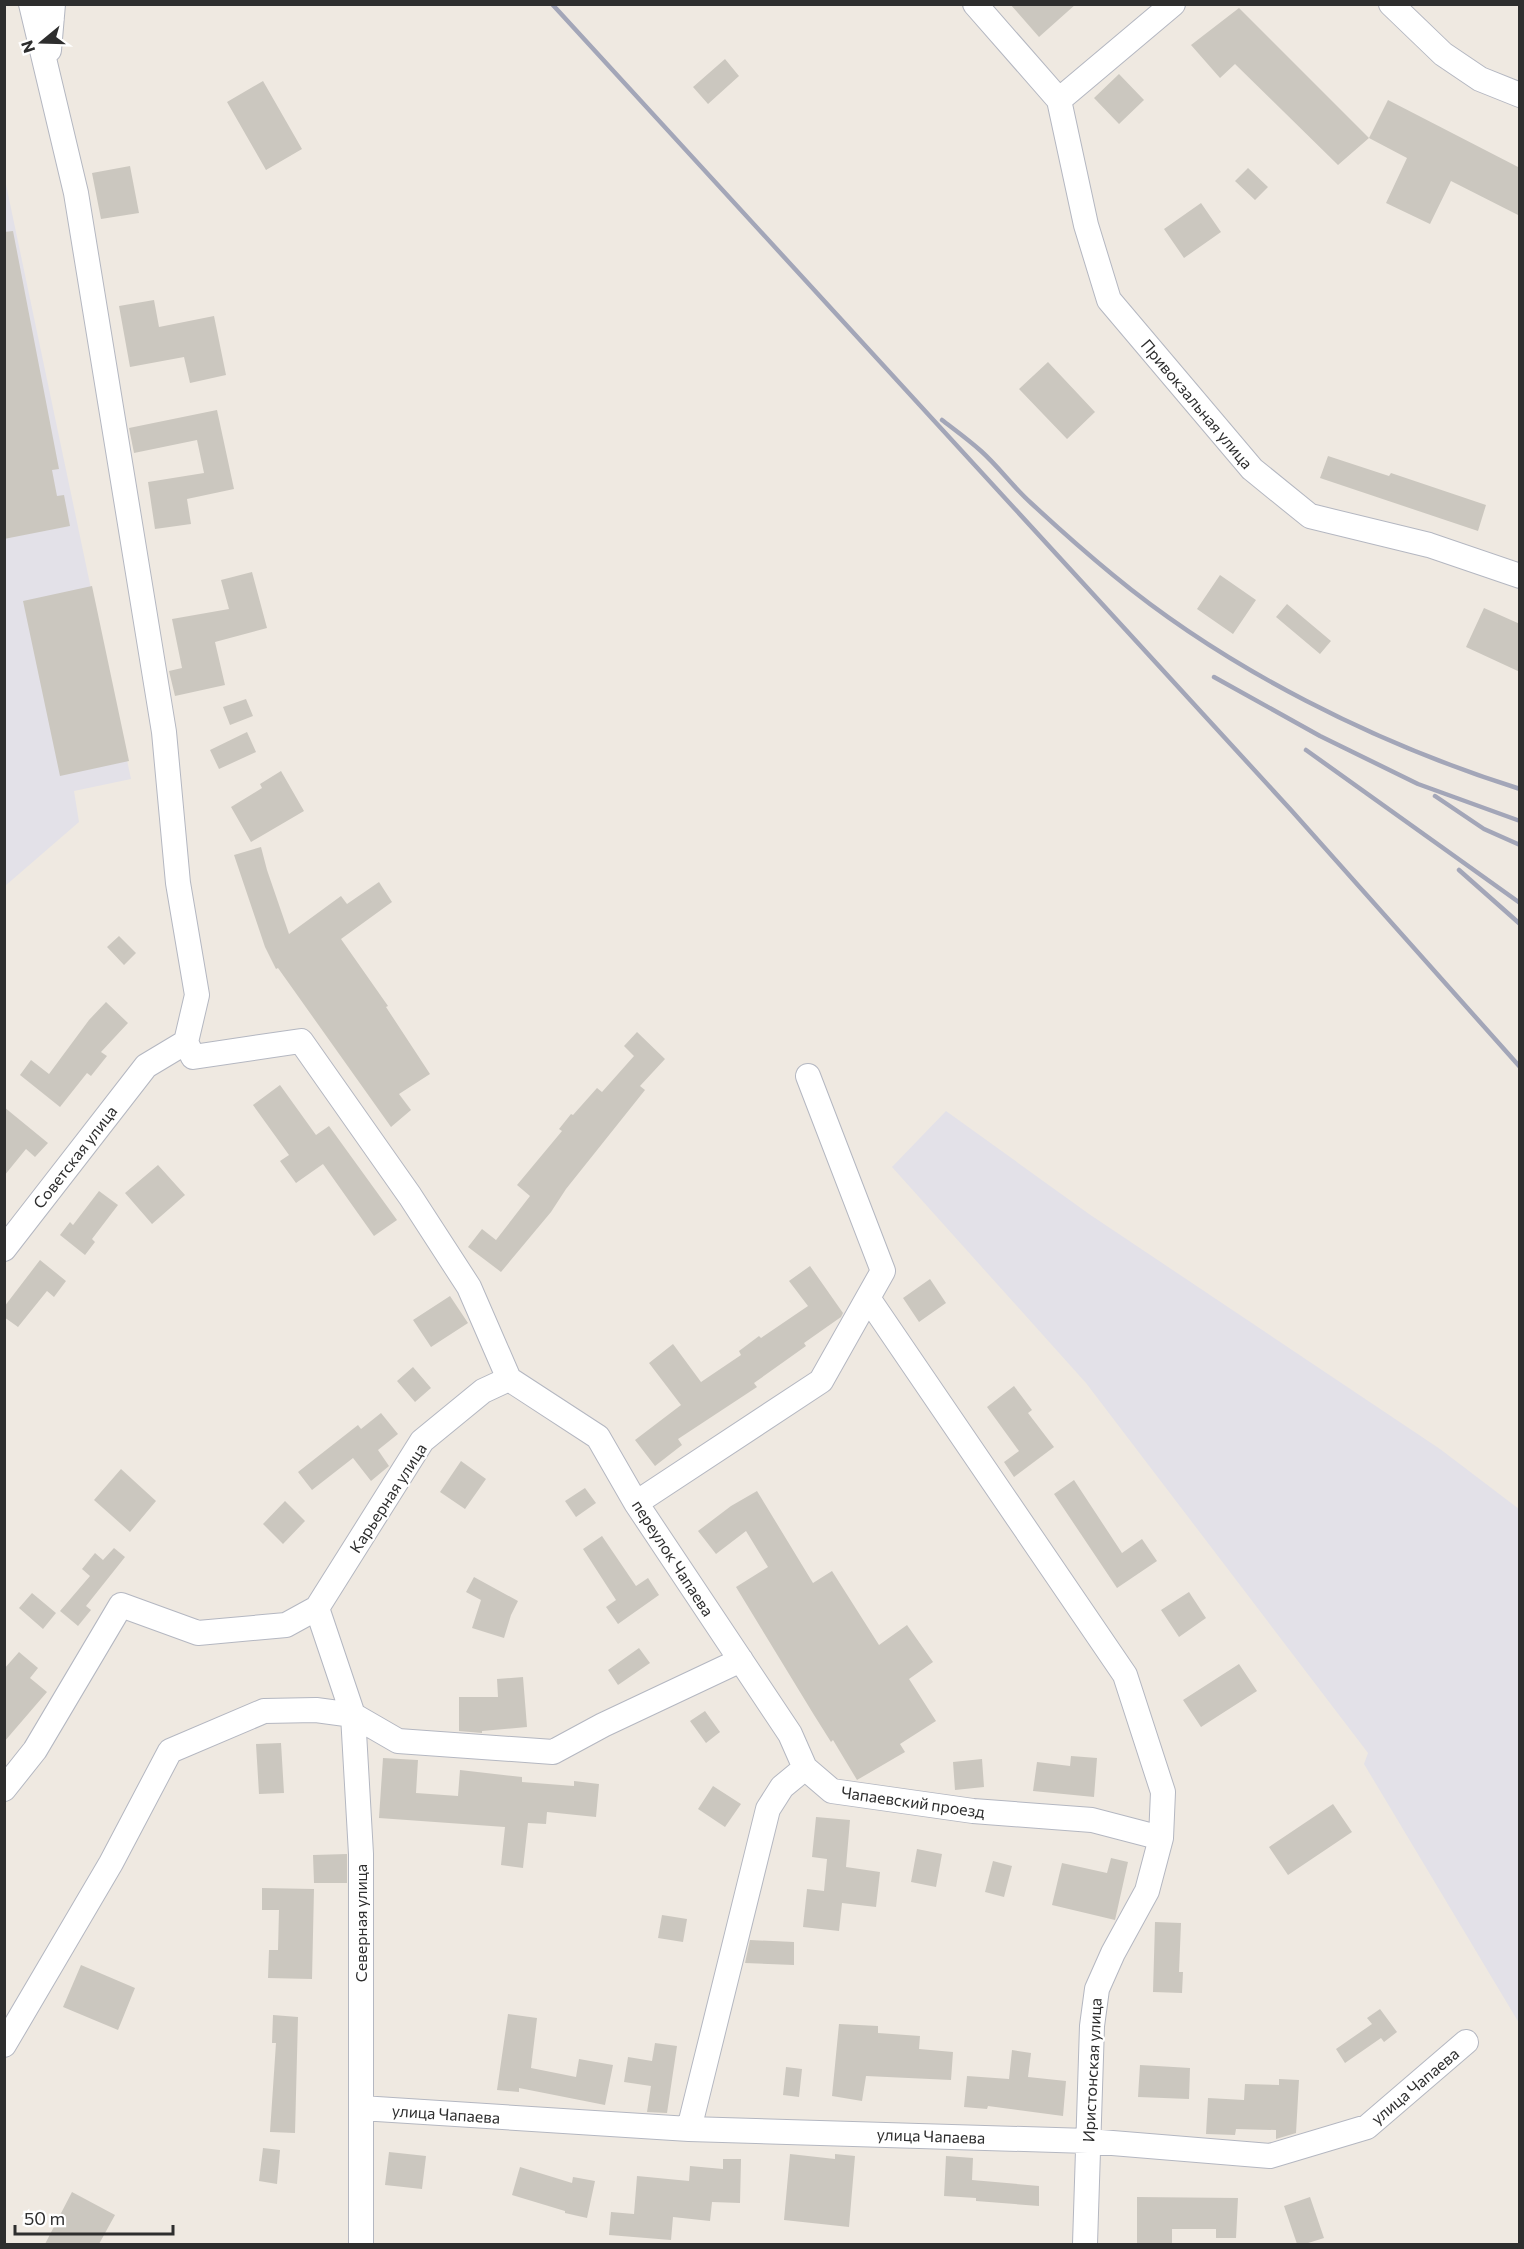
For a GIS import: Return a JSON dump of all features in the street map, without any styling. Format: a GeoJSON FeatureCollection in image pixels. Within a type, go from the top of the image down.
{"type":"FeatureCollection","features":[{"type":"Feature","properties":{"kind":"street"},"geometry":{"type":"LineString","coordinates":[[31,4],[76,193],[164,732],[178,883],[197,995],[186,1042],[193,1057],[301,1041],[410,1196],[469,1287],[509,1379]]}},
{"type":"Feature","properties":{"kind":"street"},"geometry":{"type":"LineString","coordinates":[[47,71],[53,4]]}},
{"type":"Feature","properties":{"kind":"street","name":"Привокзальная улица"},"geometry":{"type":"LineString","coordinates":[[975,4],[1059,100],[1086,225],[1109,300],[1252,470],[1310,516],[1429,545],[1520,576]]}},
{"type":"Feature","properties":{"kind":"street"},"geometry":{"type":"LineString","coordinates":[[1059,100],[1173,4]]}},
{"type":"Feature","properties":{"kind":"street"},"geometry":{"type":"LineString","coordinates":[[1397,7],[1452,60],[1480,79],[1520,95]]}},
{"type":"Feature","properties":{"kind":"street","name":"Советская улица"},"geometry":{"type":"LineString","coordinates":[[4,1249],[146,1066],[186,1042]]}},
{"type":"Feature","properties":{"kind":"street"},"geometry":{"type":"LineString","coordinates":[[636,1503],[821,1381],[883,1271],[808,1076]]}},
{"type":"Feature","properties":{"kind":"street","name":"Иристонская улица"},"geometry":{"type":"LineString","coordinates":[[868,1298],[1125,1675],[1163,1792],[1161,1838],[1147,1891],[1096,1989],[1092,2026],[1085,2244]]}},
{"type":"Feature","properties":{"kind":"street","name":"переулок Чапаева"},"geometry":{"type":"LineString","coordinates":[[509,1379],[598,1437],[636,1503],[790,1734],[805,1768]]}},
{"type":"Feature","properties":{"kind":"street","name":"Карьерная улица"},"geometry":{"type":"LineString","coordinates":[[4,1789],[35,1750],[121,1605],[198,1633],[286,1625],[317,1608],[422,1441],[483,1391],[509,1379]]}},
{"type":"Feature","properties":{"kind":"street","name":"Северная улица"},"geometry":{"type":"LineString","coordinates":[[317,1608],[353,1715],[361,1854],[361,2244]]}},
{"type":"Feature","properties":{"kind":"street"},"geometry":{"type":"LineString","coordinates":[[4,2045],[111,1863],[170,1752],[264,1711],[316,1710],[353,1715],[398,1740],[553,1752],[603,1725],[741,1660]]}},
{"type":"Feature","properties":{"kind":"street"},"geometry":{"type":"LineString","coordinates":[[689,2129],[768,1809],[782,1787],[805,1768]]}},
{"type":"Feature","properties":{"kind":"street","name":"Чапаевский проезд"},"geometry":{"type":"LineString","coordinates":[[805,1768],[832,1791],[973,1811],[1092,1820],[1161,1838]]}},
{"type":"Feature","properties":{"kind":"street","name":"улица Чапаева"},"geometry":{"type":"LineString","coordinates":[[361,2108],[689,2129],[1088,2140],[1269,2156],[1367,2127],[1466,2042]]}},
{"type":"Feature","properties":{"kind":"shaded area"},"geometry":{"type":"Polygon","coordinates":[[[4,175],[131,779],[74,791],[79,822],[5,886],[4,175]]]}},
{"type":"Feature","properties":{"kind":"shaded area"},"geometry":{"type":"Polygon","coordinates":[[[946,1111],[1089,1214],[1440,1449],[1519,1509],[1519,2023],[1364,1764],[1368,1753],[1086,1383],[892,1167],[946,1111]]]}},
{"type":"Feature","properties":{"kind":"building"},"geometry":{"type":"Polygon","coordinates":[[[1010,4],[1076,4],[1039,37],[1010,4]]]}},
{"type":"Feature","properties":{"kind":"building"},"geometry":{"type":"Polygon","coordinates":[[[1239,8],[1369,138],[1338,165],[1235,64],[1220,78],[1191,45],[1239,8]]]}},
{"type":"Feature","properties":{"kind":"building"},"geometry":{"type":"Polygon","coordinates":[[[725,59],[739,76],[708,104],[693,87],[725,59]]]}},
{"type":"Feature","properties":{"kind":"building"},"geometry":{"type":"Polygon","coordinates":[[[1119,74],[1144,100],[1119,124],[1094,98],[1119,74]]]}},
{"type":"Feature","properties":{"kind":"building"},"geometry":{"type":"Polygon","coordinates":[[[263,81],[302,149],[266,170],[227,102],[263,81]]]}},
{"type":"Feature","properties":{"kind":"building"},"geometry":{"type":"Polygon","coordinates":[[[1388,100],[1520,168],[1520,216],[1451,181],[1430,224],[1386,203],[1407,158],[1369,138],[1388,100]]]}},
{"type":"Feature","properties":{"kind":"building"},"geometry":{"type":"Polygon","coordinates":[[[130,166],[139,213],[101,219],[92,173],[130,166]]]}},
{"type":"Feature","properties":{"kind":"building"},"geometry":{"type":"Polygon","coordinates":[[[1248,168],[1268,187],[1255,200],[1235,181],[1248,168]]]}},
{"type":"Feature","properties":{"kind":"building"},"geometry":{"type":"Polygon","coordinates":[[[1201,203],[1221,232],[1184,258],[1164,229],[1201,203]]]}},
{"type":"Feature","properties":{"kind":"building"},"geometry":{"type":"Polygon","coordinates":[[[13,231],[59,469],[52,470],[57,496],[64,495],[70,526],[4,539],[4,232],[13,231]]]}},
{"type":"Feature","properties":{"kind":"building"},"geometry":{"type":"Polygon","coordinates":[[[154,300],[159,327],[214,316],[226,375],[190,383],[184,357],[130,367],[119,306],[154,300]]]}},
{"type":"Feature","properties":{"kind":"building"},"geometry":{"type":"Polygon","coordinates":[[[1048,362],[1095,412],[1067,439],[1019,389],[1048,362]]]}},
{"type":"Feature","properties":{"kind":"building"},"geometry":{"type":"Polygon","coordinates":[[[217,410],[234,489],[187,499],[191,524],[155,529],[148,482],[204,473],[197,440],[134,453],[129,428],[217,410]]]}},
{"type":"Feature","properties":{"kind":"building"},"geometry":{"type":"Polygon","coordinates":[[[1328,456],[1389,476],[1391,473],[1486,505],[1478,531],[1320,478],[1328,456]]]}},
{"type":"Feature","properties":{"kind":"building"},"geometry":{"type":"Polygon","coordinates":[[[252,572],[267,628],[215,642],[225,685],[175,696],[169,671],[182,668],[172,619],[229,609],[221,580],[252,572]]]}},
{"type":"Feature","properties":{"kind":"building"},"geometry":{"type":"Polygon","coordinates":[[[1220,575],[1256,600],[1233,634],[1197,609],[1220,575]]]}},
{"type":"Feature","properties":{"kind":"building"},"geometry":{"type":"Polygon","coordinates":[[[92,586],[129,761],[60,776],[23,601],[92,586]]]}},
{"type":"Feature","properties":{"kind":"building"},"geometry":{"type":"Polygon","coordinates":[[[1287,604],[1331,641],[1320,654],[1276,617],[1287,604]]]}},
{"type":"Feature","properties":{"kind":"building"},"geometry":{"type":"Polygon","coordinates":[[[1484,608],[1520,624],[1520,672],[1466,647],[1484,608]]]}},
{"type":"Feature","properties":{"kind":"building"},"geometry":{"type":"Polygon","coordinates":[[[246,699],[253,716],[230,725],[223,707],[246,699]]]}},
{"type":"Feature","properties":{"kind":"building"},"geometry":{"type":"Polygon","coordinates":[[[247,732],[256,752],[219,769],[210,750],[247,732]]]}},
{"type":"Feature","properties":{"kind":"building"},"geometry":{"type":"Polygon","coordinates":[[[281,771],[304,811],[251,842],[231,807],[262,788],[260,784],[281,771]]]}},
{"type":"Feature","properties":{"kind":"building"},"geometry":{"type":"Polygon","coordinates":[[[261,847],[289,934],[341,896],[347,904],[379,882],[392,902],[341,939],[388,1006],[386,1007],[430,1074],[399,1094],[411,1110],[391,1127],[278,968],[276,969],[265,947],[234,855],[261,847]]]}},
{"type":"Feature","properties":{"kind":"building"},"geometry":{"type":"Polygon","coordinates":[[[119,936],[136,953],[124,965],[107,947],[119,936]]]}},
{"type":"Feature","properties":{"kind":"building"},"geometry":{"type":"Polygon","coordinates":[[[106,1002],[128,1023],[101,1052],[107,1056],[91,1076],[87,1073],[60,1107],[20,1075],[31,1060],[49,1074],[89,1020],[106,1002]]]}},
{"type":"Feature","properties":{"kind":"building"},"geometry":{"type":"Polygon","coordinates":[[[637,1032],[665,1059],[640,1086],[645,1090],[566,1189],[551,1212],[501,1272],[468,1247],[482,1229],[496,1240],[530,1196],[517,1185],[562,1131],[559,1129],[571,1114],[573,1115],[597,1088],[602,1092],[634,1056],[624,1046],[637,1032]]]}},
{"type":"Feature","properties":{"kind":"building"},"geometry":{"type":"Polygon","coordinates":[[[280,1085],[316,1135],[329,1126],[397,1220],[374,1236],[323,1164],[296,1183],[280,1161],[289,1155],[253,1105],[280,1085]]]}},
{"type":"Feature","properties":{"kind":"building"},"geometry":{"type":"Polygon","coordinates":[[[4,1107],[48,1143],[35,1157],[26,1149],[4,1176],[4,1107]]]}},
{"type":"Feature","properties":{"kind":"building"},"geometry":{"type":"Polygon","coordinates":[[[158,1165],[185,1195],[152,1224],[125,1193],[158,1165]]]}},
{"type":"Feature","properties":{"kind":"building"},"geometry":{"type":"Polygon","coordinates":[[[99,1191],[118,1205],[92,1239],[95,1242],[85,1255],[60,1235],[70,1222],[73,1225],[99,1191]]]}},
{"type":"Feature","properties":{"kind":"building"},"geometry":{"type":"Polygon","coordinates":[[[40,1260],[66,1281],[54,1297],[47,1291],[18,1327],[4,1317],[4,1307],[40,1260]]]}},
{"type":"Feature","properties":{"kind":"building"},"geometry":{"type":"Polygon","coordinates":[[[810,1266],[843,1313],[841,1317],[804,1343],[806,1346],[754,1383],[757,1387],[678,1439],[682,1445],[655,1466],[635,1440],[681,1405],[649,1363],[673,1344],[701,1382],[741,1355],[739,1351],[759,1336],[761,1338],[808,1306],[789,1281],[810,1266]]]}},
{"type":"Feature","properties":{"kind":"building"},"geometry":{"type":"Polygon","coordinates":[[[930,1279],[946,1303],[919,1322],[903,1298],[930,1279]]]}},
{"type":"Feature","properties":{"kind":"building"},"geometry":{"type":"Polygon","coordinates":[[[450,1296],[468,1323],[431,1347],[413,1320],[450,1296]]]}},
{"type":"Feature","properties":{"kind":"building"},"geometry":{"type":"Polygon","coordinates":[[[413,1367],[431,1388],[415,1402],[397,1381],[413,1367]]]}},
{"type":"Feature","properties":{"kind":"building"},"geometry":{"type":"Polygon","coordinates":[[[1014,1386],[1032,1410],[1028,1413],[1054,1447],[1014,1477],[1004,1462],[1019,1451],[987,1407],[1014,1386]]]}},
{"type":"Feature","properties":{"kind":"building"},"geometry":{"type":"Polygon","coordinates":[[[381,1413],[398,1434],[378,1450],[389,1466],[371,1481],[353,1458],[312,1490],[298,1472],[358,1425],[361,1429],[381,1413]]]}},
{"type":"Feature","properties":{"kind":"building"},"geometry":{"type":"Polygon","coordinates":[[[461,1461],[486,1479],[465,1509],[440,1492],[461,1461]]]}},
{"type":"Feature","properties":{"kind":"building"},"geometry":{"type":"Polygon","coordinates":[[[121,1469],[156,1501],[130,1532],[94,1500],[121,1469]]]}},
{"type":"Feature","properties":{"kind":"building"},"geometry":{"type":"Polygon","coordinates":[[[1074,1480],[1122,1553],[1142,1539],[1157,1561],[1117,1588],[1054,1494],[1074,1480]]]}},
{"type":"Feature","properties":{"kind":"building"},"geometry":{"type":"Polygon","coordinates":[[[585,1488],[596,1503],[576,1517],[565,1501],[585,1488]]]}},
{"type":"Feature","properties":{"kind":"building"},"geometry":{"type":"Polygon","coordinates":[[[757,1491],[813,1583],[832,1571],[879,1645],[907,1625],[933,1662],[909,1679],[936,1721],[900,1744],[905,1752],[857,1780],[833,1740],[831,1742],[814,1715],[736,1587],[768,1567],[746,1531],[716,1554],[698,1531],[731,1506],[757,1491]]]}},
{"type":"Feature","properties":{"kind":"building"},"geometry":{"type":"Polygon","coordinates":[[[285,1501],[305,1521],[283,1544],[263,1524],[285,1501]]]}},
{"type":"Feature","properties":{"kind":"building"},"geometry":{"type":"Polygon","coordinates":[[[602,1536],[636,1586],[648,1578],[659,1595],[618,1624],[606,1607],[616,1600],[583,1549],[602,1536]]]}},
{"type":"Feature","properties":{"kind":"building"},"geometry":{"type":"Polygon","coordinates":[[[114,1548],[125,1557],[86,1606],[91,1610],[78,1626],[60,1611],[90,1576],[82,1569],[95,1553],[103,1560],[114,1548]]]}},
{"type":"Feature","properties":{"kind":"building"},"geometry":{"type":"Polygon","coordinates":[[[474,1577],[518,1601],[504,1638],[472,1628],[481,1600],[466,1592],[474,1577]]]}},
{"type":"Feature","properties":{"kind":"building"},"geometry":{"type":"Polygon","coordinates":[[[1189,1592],[1206,1618],[1179,1637],[1161,1610],[1189,1592]]]}},
{"type":"Feature","properties":{"kind":"building"},"geometry":{"type":"Polygon","coordinates":[[[32,1593],[56,1613],[43,1629],[19,1608],[32,1593]]]}},
{"type":"Feature","properties":{"kind":"building"},"geometry":{"type":"Polygon","coordinates":[[[639,1648],[650,1663],[618,1685],[608,1670],[639,1648]]]}},
{"type":"Feature","properties":{"kind":"building"},"geometry":{"type":"Polygon","coordinates":[[[19,1652],[38,1668],[30,1678],[47,1692],[4,1742],[4,1669],[19,1652]]]}},
{"type":"Feature","properties":{"kind":"building"},"geometry":{"type":"Polygon","coordinates":[[[1239,1664],[1257,1691],[1201,1727],[1183,1700],[1239,1664]]]}},
{"type":"Feature","properties":{"kind":"building"},"geometry":{"type":"Polygon","coordinates":[[[523,1677],[527,1727],[482,1731],[482,1733],[459,1731],[459,1697],[498,1697],[497,1679],[523,1677]]]}},
{"type":"Feature","properties":{"kind":"building"},"geometry":{"type":"Polygon","coordinates":[[[705,1711],[720,1732],[706,1743],[690,1721],[705,1711]]]}},
{"type":"Feature","properties":{"kind":"building"},"geometry":{"type":"Polygon","coordinates":[[[281,1743],[284,1793],[259,1794],[256,1744],[281,1743]]]}},
{"type":"Feature","properties":{"kind":"building"},"geometry":{"type":"Polygon","coordinates":[[[1071,1756],[1097,1758],[1094,1797],[1033,1791],[1037,1762],[1070,1766],[1071,1756]]]}},
{"type":"Feature","properties":{"kind":"building"},"geometry":{"type":"Polygon","coordinates":[[[383,1758],[418,1760],[416,1793],[458,1796],[460,1770],[522,1777],[522,1782],[574,1786],[574,1781],[599,1784],[596,1817],[547,1812],[546,1824],[528,1823],[523,1868],[501,1865],[505,1827],[379,1818],[383,1758]]]}},
{"type":"Feature","properties":{"kind":"building"},"geometry":{"type":"Polygon","coordinates":[[[982,1759],[984,1787],[955,1790],[953,1762],[982,1759]]]}},
{"type":"Feature","properties":{"kind":"building"},"geometry":{"type":"Polygon","coordinates":[[[713,1786],[741,1804],[725,1827],[698,1809],[713,1786]]]}},
{"type":"Feature","properties":{"kind":"building"},"geometry":{"type":"Polygon","coordinates":[[[1333,1804],[1352,1832],[1288,1875],[1269,1847],[1333,1804]]]}},
{"type":"Feature","properties":{"kind":"building"},"geometry":{"type":"Polygon","coordinates":[[[816,1817],[850,1820],[846,1867],[880,1872],[876,1907],[842,1903],[839,1931],[803,1927],[807,1889],[824,1891],[827,1859],[812,1857],[816,1817]]]}},
{"type":"Feature","properties":{"kind":"building"},"geometry":{"type":"Polygon","coordinates":[[[917,1849],[942,1854],[936,1887],[911,1882],[917,1849]]]}},
{"type":"Feature","properties":{"kind":"building"},"geometry":{"type":"Polygon","coordinates":[[[347,1854],[347,1883],[314,1883],[313,1855],[347,1854]]]}},
{"type":"Feature","properties":{"kind":"building"},"geometry":{"type":"Polygon","coordinates":[[[1111,1858],[1128,1862],[1115,1920],[1052,1905],[1062,1863],[1107,1873],[1111,1858]]]}},
{"type":"Feature","properties":{"kind":"building"},"geometry":{"type":"Polygon","coordinates":[[[993,1861],[1012,1866],[1004,1897],[985,1892],[993,1861]]]}},
{"type":"Feature","properties":{"kind":"building"},"geometry":{"type":"Polygon","coordinates":[[[262,1888],[314,1889],[312,1979],[268,1978],[269,1950],[278,1950],[279,1910],[262,1910],[262,1888]]]}},
{"type":"Feature","properties":{"kind":"building"},"geometry":{"type":"Polygon","coordinates":[[[662,1915],[687,1919],[683,1942],[658,1938],[662,1915]]]}},
{"type":"Feature","properties":{"kind":"building"},"geometry":{"type":"Polygon","coordinates":[[[1155,1922],[1181,1923],[1179,1972],[1183,1972],[1182,1993],[1153,1992],[1155,1922]]]}},
{"type":"Feature","properties":{"kind":"building"},"geometry":{"type":"Polygon","coordinates":[[[750,1940],[794,1942],[794,1965],[745,1963],[750,1940]]]}},
{"type":"Feature","properties":{"kind":"building"},"geometry":{"type":"Polygon","coordinates":[[[81,1965],[135,1988],[118,2030],[63,2007],[81,1965]]]}},
{"type":"Feature","properties":{"kind":"building"},"geometry":{"type":"Polygon","coordinates":[[[1380,2009],[1397,2032],[1384,2042],[1381,2038],[1345,2063],[1336,2049],[1372,2024],[1367,2018],[1380,2009]]]}},
{"type":"Feature","properties":{"kind":"building"},"geometry":{"type":"Polygon","coordinates":[[[508,2014],[537,2018],[531,2068],[576,2077],[579,2059],[613,2065],[605,2105],[519,2088],[519,2092],[497,2090],[508,2014]]]}},
{"type":"Feature","properties":{"kind":"building"},"geometry":{"type":"Polygon","coordinates":[[[273,2015],[298,2017],[295,2133],[270,2132],[276,2043],[272,2043],[273,2015]]]}},
{"type":"Feature","properties":{"kind":"building"},"geometry":{"type":"Polygon","coordinates":[[[839,2024],[878,2026],[878,2033],[920,2036],[919,2049],[953,2052],[951,2080],[866,2076],[862,2101],[832,2096],[839,2024]]]}},
{"type":"Feature","properties":{"kind":"building"},"geometry":{"type":"Polygon","coordinates":[[[655,2043],[677,2046],[667,2113],[647,2112],[651,2086],[624,2082],[628,2057],[652,2061],[655,2043]]]}},
{"type":"Feature","properties":{"kind":"building"},"geometry":{"type":"Polygon","coordinates":[[[1012,2050],[1031,2053],[1028,2077],[1066,2081],[1063,2116],[988,2106],[987,2109],[964,2107],[967,2076],[1009,2079],[1012,2050]]]}},
{"type":"Feature","properties":{"kind":"building"},"geometry":{"type":"Polygon","coordinates":[[[1140,2065],[1190,2068],[1189,2099],[1138,2097],[1140,2065]]]}},
{"type":"Feature","properties":{"kind":"building"},"geometry":{"type":"Polygon","coordinates":[[[786,2067],[802,2069],[799,2097],[783,2095],[786,2067]]]}},
{"type":"Feature","properties":{"kind":"building"},"geometry":{"type":"Polygon","coordinates":[[[1279,2079],[1299,2080],[1296,2133],[1276,2139],[1276,2130],[1236,2129],[1235,2135],[1206,2134],[1208,2098],[1244,2100],[1245,2084],[1279,2085],[1279,2079]]]}},
{"type":"Feature","properties":{"kind":"building"},"geometry":{"type":"Polygon","coordinates":[[[263,2148],[280,2150],[277,2184],[259,2181],[263,2148]]]}},
{"type":"Feature","properties":{"kind":"building"},"geometry":{"type":"Polygon","coordinates":[[[389,2152],[426,2156],[422,2189],[385,2185],[389,2152]]]}},
{"type":"Feature","properties":{"kind":"building"},"geometry":{"type":"Polygon","coordinates":[[[790,2154],[835,2159],[835,2154],[855,2156],[849,2227],[784,2220],[790,2154]]]}},
{"type":"Feature","properties":{"kind":"building"},"geometry":{"type":"Polygon","coordinates":[[[946,2156],[973,2158],[972,2180],[1039,2186],[1039,2206],[944,2196],[946,2156]]]}},
{"type":"Feature","properties":{"kind":"building"},"geometry":{"type":"Polygon","coordinates":[[[723,2159],[741,2159],[740,2203],[712,2202],[710,2221],[673,2217],[671,2240],[609,2235],[611,2212],[634,2214],[637,2176],[689,2181],[690,2166],[723,2169],[723,2159]]]}},
{"type":"Feature","properties":{"kind":"building"},"geometry":{"type":"Polygon","coordinates":[[[520,2167],[572,2183],[573,2177],[595,2181],[587,2218],[512,2195],[520,2167]]]}},
{"type":"Feature","properties":{"kind":"building"},"geometry":{"type":"Polygon","coordinates":[[[72,2192],[115,2215],[99,2244],[45,2244],[72,2192]]]}},
{"type":"Feature","properties":{"kind":"building"},"geometry":{"type":"Polygon","coordinates":[[[1137,2197],[1238,2198],[1236,2238],[1216,2238],[1216,2229],[1172,2229],[1172,2244],[1137,2244],[1137,2197]]]}},
{"type":"Feature","properties":{"kind":"building"},"geometry":{"type":"Polygon","coordinates":[[[1310,2197],[1324,2238],[1297,2244],[1284,2206],[1310,2197]]]}},
{"type":"Feature","properties":{"kind":"railway"},"geometry":{"type":"LineString","coordinates":[[552,4],[1291,810],[1520,1067]]}},
{"type":"Feature","properties":{"kind":"railway"},"geometry":{"type":"LineString","coordinates":[[942,420],[981,451],[1024,497],[1061,531],[1158,610],[1205,642],[1255,673],[1359,727],[1466,771],[1520,789]]}},
{"type":"Feature","properties":{"kind":"railway"},"geometry":{"type":"LineString","coordinates":[[1214,677],[1320,736],[1418,784],[1520,821]]}},
{"type":"Feature","properties":{"kind":"railway"},"geometry":{"type":"LineString","coordinates":[[1306,750],[1520,903]]}},
{"type":"Feature","properties":{"kind":"railway"},"geometry":{"type":"LineString","coordinates":[[1435,796],[1484,829],[1520,845]]}},
{"type":"Feature","properties":{"kind":"railway"},"geometry":{"type":"LineString","coordinates":[[1459,870],[1520,924]]}}]}
